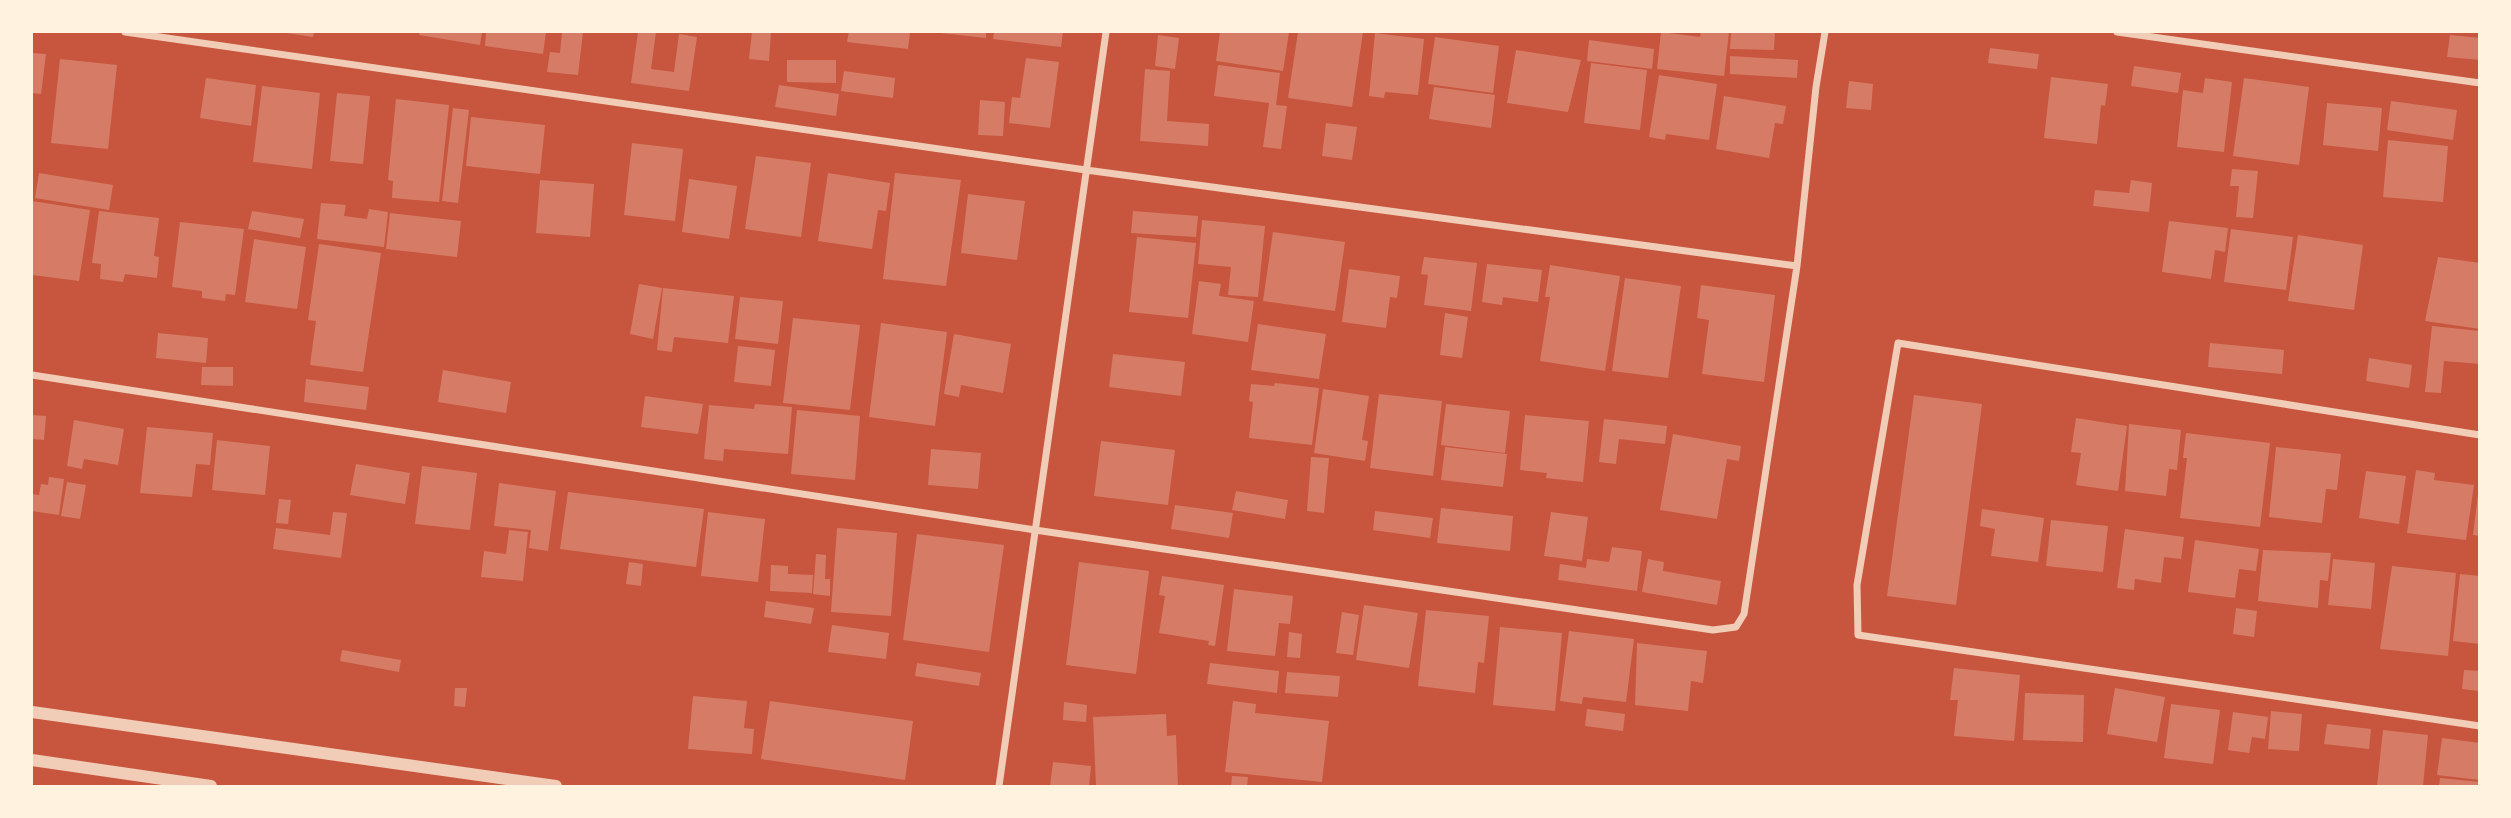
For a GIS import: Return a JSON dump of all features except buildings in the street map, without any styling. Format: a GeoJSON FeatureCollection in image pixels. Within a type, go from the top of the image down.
{"type":"FeatureCollection","features":[{"type":"Feature","properties":{"kind":"street"},"geometry":{"type":"LineString","coordinates":[[125,32],[1086,170],[1797,266]]}},
{"type":"Feature","properties":{"kind":"street"},"geometry":{"type":"LineString","coordinates":[[999,786],[1106,32]]}},
{"type":"Feature","properties":{"kind":"street"},"geometry":{"type":"LineString","coordinates":[[32,375],[1035,530],[1713,630],[1736,628],[1744,614],[1797,266],[1815,87],[1825,32]]}},
{"type":"Feature","properties":{"kind":"street"},"geometry":{"type":"LineString","coordinates":[[2117,32],[2480,83]]}},
{"type":"Feature","properties":{"kind":"street"},"geometry":{"type":"LineString","coordinates":[[2480,435],[1898,343],[1857,585],[1858,635],[2480,726]]}},
{"type":"Feature","properties":{"kind":"street"},"geometry":{"type":"LineString","coordinates":[[32,712],[556,786]]}},
{"type":"Feature","properties":{"kind":"street"},"geometry":{"type":"LineString","coordinates":[[32,760],[211,786]]}}]}
